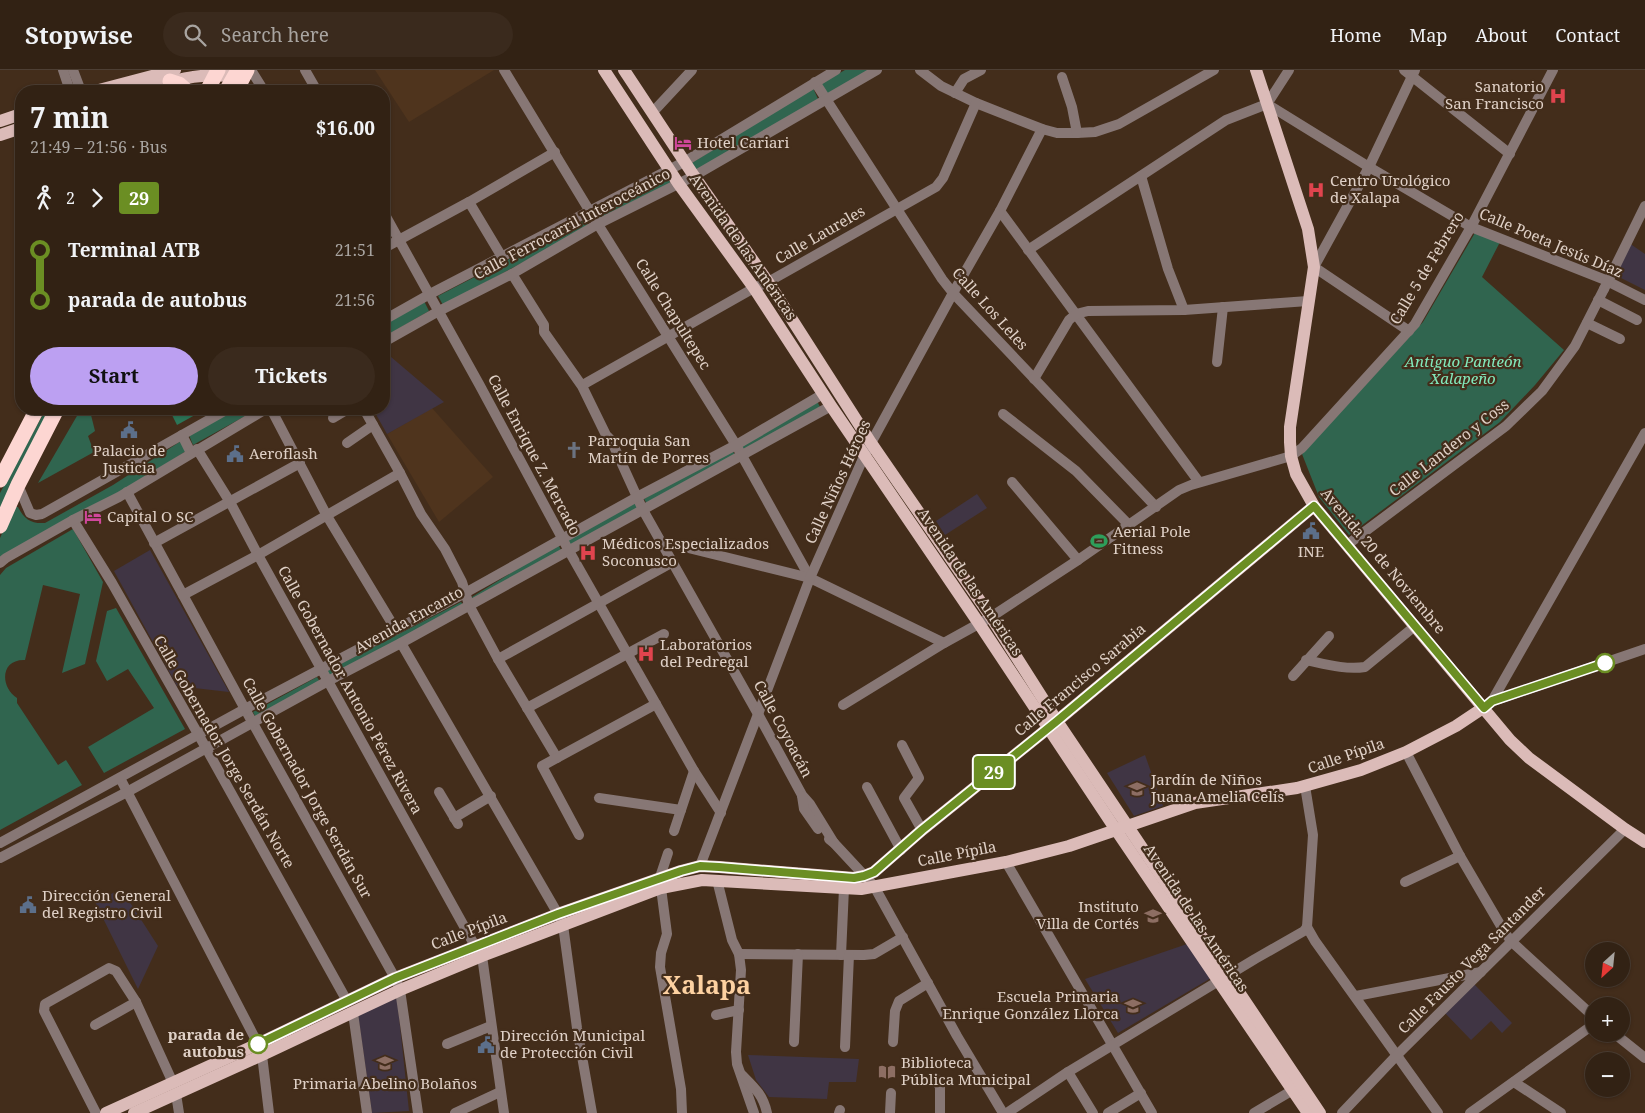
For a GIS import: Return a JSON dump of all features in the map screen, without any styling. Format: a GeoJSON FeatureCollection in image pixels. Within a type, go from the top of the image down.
{"type":"FeatureCollection","features":[{"type":"Feature","properties":{"kind":"highway"},"geometry":{"type":"LineString","coordinates":[[211,85],[221,71]]}},
{"type":"Feature","properties":{"kind":"highway"},"geometry":{"type":"LineString","coordinates":[[217,85],[221,71]]}},
{"type":"Feature","properties":{"kind":"highway"},"geometry":{"type":"LineString","coordinates":[[233,85],[243,76]]}},
{"type":"Feature","properties":{"kind":"highway"},"geometry":{"type":"LineString","coordinates":[[0,480],[34,415]]}},
{"type":"Feature","properties":{"kind":"highway"},"geometry":{"type":"LineString","coordinates":[[0,526],[18,485],[54,415]]}},
{"type":"Feature","properties":{"kind":"main road","name":"Avenida de las Américas"},"geometry":{"type":"LineString","coordinates":[[604,70],[678,183],[754,288],[831,406],[868,448],[991,617],[1052,725]]}},
{"type":"Feature","properties":{"kind":"main road","name":"Avenida de las Américas"},"geometry":{"type":"LineString","coordinates":[[623,70],[684,162],[768,282],[868,448],[978,622],[1052,725],[1224,978],[1320,1113]]}},
{"type":"Feature","properties":{"kind":"main road","name":"Avenida 20 de Noviembre"},"geometry":{"type":"LineString","coordinates":[[1256,70],[1308,229],[1314,267],[1290,427],[1291,456],[1296,474],[1314,506],[1415,626],[1488,705],[1510,740],[1529,758],[1645,842]]}},
{"type":"Feature","properties":{"kind":"main road"},"geometry":{"type":"LineString","coordinates":[[126,85],[173,76],[208,72],[221,71],[243,76]]}},
{"type":"Feature","properties":{"kind":"main road"},"geometry":{"type":"LineString","coordinates":[[150,85],[173,76]]}},
{"type":"Feature","properties":{"kind":"main road"},"geometry":{"type":"LineString","coordinates":[[0,121],[15,116]]}},
{"type":"Feature","properties":{"kind":"main road"},"geometry":{"type":"LineString","coordinates":[[0,135],[15,130]]}},
{"type":"Feature","properties":{"kind":"main road","name":"Calle Francisco Sarabia"},"geometry":{"type":"LineString","coordinates":[[864,876],[874,872],[922,830],[1052,725],[1314,506]]}},
{"type":"Feature","properties":{"kind":"main road","name":"Calle Pípila"},"geometry":{"type":"LineString","coordinates":[[661,883],[717,880],[861,889],[1006,862],[1069,846],[1195,803],[1306,786],[1361,770],[1406,752],[1456,726],[1488,705]]}},
{"type":"Feature","properties":{"kind":"main road","name":"Calle Pípila"},"geometry":{"type":"LineString","coordinates":[[106,1113],[175,1088],[260,1050],[397,984],[561,919],[661,883],[681,871],[700,866],[854,878],[864,876]]}},
{"type":"Feature","properties":{"kind":"main road","name":"Avenida de las Américas"},"geometry":{"type":"LineString","coordinates":[[1224,978],[1308,1113]]}},
{"type":"Feature","properties":{"kind":"main road","name":"Calle Pípila"},"geometry":{"type":"LineString","coordinates":[[134,1113],[175,1088]]}},
{"type":"Feature","properties":{"kind":"street"},"geometry":{"type":"LineString","coordinates":[[63,70],[68,85]]}},
{"type":"Feature","properties":{"kind":"street"},"geometry":{"type":"LineString","coordinates":[[73,70],[79,85]]}},
{"type":"Feature","properties":{"kind":"street"},"geometry":{"type":"LineString","coordinates":[[305,70],[314,85]]}},
{"type":"Feature","properties":{"kind":"street","name":"Calle Chapultepec"},"geometry":{"type":"LineString","coordinates":[[504,70],[589,210],[736,444],[810,578]]}},
{"type":"Feature","properties":{"kind":"street"},"geometry":{"type":"LineString","coordinates":[[612,82],[623,70]]}},
{"type":"Feature","properties":{"kind":"street"},"geometry":{"type":"LineString","coordinates":[[652,113],[692,70]]}},
{"type":"Feature","properties":{"kind":"street","name":"Calle Ferrocarril Interoceánico"},"geometry":{"type":"LineString","coordinates":[[390,317],[589,210],[684,162],[836,70]]}},
{"type":"Feature","properties":{"kind":"street","name":"Calle Ferrocarril Interoceánico"},"geometry":{"type":"LineString","coordinates":[[390,339],[512,274],[598,224],[694,176],[877,70]]}},
{"type":"Feature","properties":{"kind":"street"},"geometry":{"type":"LineString","coordinates":[[920,70],[928,78],[976,104],[1057,133],[1094,132],[1120,124],[1214,70]]}},
{"type":"Feature","properties":{"kind":"street"},"geometry":{"type":"LineString","coordinates":[[955,94],[964,79],[981,70]]}},
{"type":"Feature","properties":{"kind":"street"},"geometry":{"type":"LineString","coordinates":[[1028,250],[1226,120],[1268,104],[1288,70]]}},
{"type":"Feature","properties":{"kind":"street","name":"Calle 5 de Febrero"},"geometry":{"type":"LineString","coordinates":[[1291,456],[1302,448],[1415,324],[1471,227],[1553,70]]}},
{"type":"Feature","properties":{"kind":"street"},"geometry":{"type":"LineString","coordinates":[[1409,331],[1314,267],[1369,167],[1411,72],[1510,154]]}},
{"type":"Feature","properties":{"kind":"street"},"geometry":{"type":"LineString","coordinates":[[243,76],[256,85]]}},
{"type":"Feature","properties":{"kind":"street"},"geometry":{"type":"LineString","coordinates":[[1062,77],[1072,107],[1077,133]]}},
{"type":"Feature","properties":{"kind":"street","name":"Calle Los Leles"},"geometry":{"type":"LineString","coordinates":[[815,82],[942,279],[1156,507]]}},
{"type":"Feature","properties":{"kind":"street","name":"Calle Laureles"},"geometry":{"type":"LineString","coordinates":[[586,383],[936,187],[943,178],[976,104]]}},
{"type":"Feature","properties":{"kind":"street","name":"Calle Poeta Jesús Díaz"},"geometry":{"type":"LineString","coordinates":[[1268,104],[1369,167],[1471,227],[1603,279],[1645,300]]}},
{"type":"Feature","properties":{"kind":"street","name":"Calle Niños Héroes"},"geometry":{"type":"LineString","coordinates":[[700,866],[722,813],[810,578],[868,448],[953,292],[1000,211],[1042,129]]}},
{"type":"Feature","properties":{"kind":"street"},"geometry":{"type":"LineString","coordinates":[[390,245],[555,152]]}},
{"type":"Feature","properties":{"kind":"street"},"geometry":{"type":"LineString","coordinates":[[1141,176],[1168,269],[1184,310]]}},
{"type":"Feature","properties":{"kind":"street"},"geometry":{"type":"LineString","coordinates":[[469,202],[502,257]]}},
{"type":"Feature","properties":{"kind":"street","name":"Calle Landero y Coss"},"geometry":{"type":"LineString","coordinates":[[1347,545],[1506,426],[1542,390],[1569,356],[1645,206]]}},
{"type":"Feature","properties":{"kind":"street"},"geometry":{"type":"LineString","coordinates":[[1000,211],[1200,482]]}},
{"type":"Feature","properties":{"kind":"street","name":"Calle Enrique Z. Mercado"},"geometry":{"type":"LineString","coordinates":[[390,224],[627,655],[694,771],[722,813]]}},
{"type":"Feature","properties":{"kind":"street","name":"Calle Coyoacán"},"geometry":{"type":"LineString","coordinates":[[512,274],[544,325],[550,329],[586,383],[610,432],[610,440]]}},
{"type":"Feature","properties":{"kind":"street"},"geometry":{"type":"LineString","coordinates":[[1598,300],[1637,320]]}},
{"type":"Feature","properties":{"kind":"street"},"geometry":{"type":"LineString","coordinates":[[1034,379],[1065,326],[1076,314],[1088,311],[1184,310],[1308,301]]}},
{"type":"Feature","properties":{"kind":"street"},"geometry":{"type":"LineString","coordinates":[[1217,362],[1223,306]]}},
{"type":"Feature","properties":{"kind":"street"},"geometry":{"type":"LineString","coordinates":[[1587,323],[1620,339]]}},
{"type":"Feature","properties":{"kind":"street","name":"Calle Coyoacán"},"geometry":{"type":"LineString","coordinates":[[544,325],[544,332],[582,386],[643,510],[802,795],[810,804],[834,843],[874,886],[928,983],[1005,1113]]}},
{"type":"Feature","properties":{"kind":"street","name":"Avenida Encanto"},"geometry":{"type":"LineString","coordinates":[[0,843],[245,709],[465,593],[824,394]]}},
{"type":"Feature","properties":{"kind":"street","name":"Avenida Encanto"},"geometry":{"type":"LineString","coordinates":[[0,858],[127,792],[401,643],[831,406]]}},
{"type":"Feature","properties":{"kind":"street"},"geometry":{"type":"LineString","coordinates":[[1003,414],[1076,471],[1129,525]]}},
{"type":"Feature","properties":{"kind":"street"},"geometry":{"type":"LineString","coordinates":[[18,485],[30,513],[42,514],[217,415]]}},
{"type":"Feature","properties":{"kind":"street"},"geometry":{"type":"LineString","coordinates":[[0,563],[73,520],[127,492],[256,415]]}},
{"type":"Feature","properties":{"kind":"street"},"geometry":{"type":"LineString","coordinates":[[274,415],[327,516],[396,630]]}},
{"type":"Feature","properties":{"kind":"street"},"geometry":{"type":"LineString","coordinates":[[333,418],[338,415]]}},
{"type":"Feature","properties":{"kind":"street"},"geometry":{"type":"LineString","coordinates":[[367,415],[421,514],[445,549],[462,582],[469,605],[527,708],[553,760]]}},
{"type":"Feature","properties":{"kind":"street"},"geometry":{"type":"LineString","coordinates":[[347,443],[373,425]]}},
{"type":"Feature","properties":{"kind":"street"},"geometry":{"type":"LineString","coordinates":[[1488,705],[1645,433]]}},
{"type":"Feature","properties":{"kind":"street","name":"Calle Gobernador Antonio Pérez Rivera"},"geometry":{"type":"LineString","coordinates":[[182,435],[230,502],[479,951],[504,1113]]}},
{"type":"Feature","properties":{"kind":"street"},"geometry":{"type":"LineString","coordinates":[[843,705],[978,622],[991,617],[1179,490],[1200,482],[1291,456]]}},
{"type":"Feature","properties":{"kind":"street"},"geometry":{"type":"LineString","coordinates":[[154,543],[300,463]]}},
{"type":"Feature","properties":{"kind":"street"},"geometry":{"type":"LineString","coordinates":[[183,595],[258,555],[400,473]]}},
{"type":"Feature","properties":{"kind":"street"},"geometry":{"type":"LineString","coordinates":[[1012,482],[1078,560]]}},
{"type":"Feature","properties":{"kind":"street","name":"Calle Gobernador Jorge Serdán Sur"},"geometry":{"type":"LineString","coordinates":[[127,492],[397,984],[418,1113]]}},
{"type":"Feature","properties":{"kind":"street","name":"Calle Gobernador Jorge Serdán Norte"},"geometry":{"type":"LineString","coordinates":[[73,520],[112,583],[206,748],[350,1007],[367,1113]]}},
{"type":"Feature","properties":{"kind":"street"},"geometry":{"type":"LineString","coordinates":[[660,541],[810,578],[944,643]]}},
{"type":"Feature","properties":{"kind":"street"},"geometry":{"type":"LineString","coordinates":[[498,659],[673,562]]}},
{"type":"Feature","properties":{"kind":"street"},"geometry":{"type":"LineString","coordinates":[[1306,660],[1335,666],[1364,667],[1415,626]]}},
{"type":"Feature","properties":{"kind":"street"},"geometry":{"type":"LineString","coordinates":[[527,708],[664,634]]}},
{"type":"Feature","properties":{"kind":"street"},"geometry":{"type":"LineString","coordinates":[[1293,676],[1329,636]]}},
{"type":"Feature","properties":{"kind":"street"},"geometry":{"type":"LineString","coordinates":[[401,643],[561,919],[576,1028],[592,1113]]}},
{"type":"Feature","properties":{"kind":"street","name":"Calle Pípila"},"geometry":{"type":"LineString","coordinates":[[1488,705],[1645,649]]}},
{"type":"Feature","properties":{"kind":"street"},"geometry":{"type":"LineString","coordinates":[[580,835],[542,766],[656,704]]}},
{"type":"Feature","properties":{"kind":"street"},"geometry":{"type":"LineString","coordinates":[[902,745],[919,778],[904,798],[922,830]]}},
{"type":"Feature","properties":{"kind":"street"},"geometry":{"type":"LineString","coordinates":[[1406,752],[1460,856],[1505,933],[1512,942],[1585,1009]]}},
{"type":"Feature","properties":{"kind":"street"},"geometry":{"type":"LineString","coordinates":[[674,831],[694,771]]}},
{"type":"Feature","properties":{"kind":"street"},"geometry":{"type":"LineString","coordinates":[[120,778],[260,1050],[269,1113]]}},
{"type":"Feature","properties":{"kind":"street"},"geometry":{"type":"LineString","coordinates":[[1306,786],[1313,835],[1306,929],[1356,996],[1438,1113]]}},
{"type":"Feature","properties":{"kind":"street"},"geometry":{"type":"LineString","coordinates":[[867,787],[900,850]]}},
{"type":"Feature","properties":{"kind":"street"},"geometry":{"type":"LineString","coordinates":[[439,792],[456,821],[491,796]]}},
{"type":"Feature","properties":{"kind":"street"},"geometry":{"type":"LineString","coordinates":[[599,798],[681,810]]}},
{"type":"Feature","properties":{"kind":"street","name":"Calle Fausto Vega Santander"},"geometry":{"type":"LineString","coordinates":[[1342,1113],[1625,829]]}},
{"type":"Feature","properties":{"kind":"street"},"geometry":{"type":"LineString","coordinates":[[668,853],[661,883],[668,934],[661,953],[660,967],[681,1089],[682,1113]]}},
{"type":"Feature","properties":{"kind":"street"},"geometry":{"type":"LineString","coordinates":[[1405,882],[1460,856]]}},
{"type":"Feature","properties":{"kind":"street"},"geometry":{"type":"LineString","coordinates":[[1006,862],[1152,1113]]}},
{"type":"Feature","properties":{"kind":"street"},"geometry":{"type":"LineString","coordinates":[[717,880],[732,940],[739,954],[741,970],[736,1052],[740,1073],[754,1113]]}},
{"type":"Feature","properties":{"kind":"street"},"geometry":{"type":"LineString","coordinates":[[844,888],[845,1047]]}},
{"type":"Feature","properties":{"kind":"street"},"geometry":{"type":"LineString","coordinates":[[1005,1113],[1068,1072],[1306,929]]}},
{"type":"Feature","properties":{"kind":"street"},"geometry":{"type":"LineString","coordinates":[[739,954],[864,956],[874,954],[903,937]]}},
{"type":"Feature","properties":{"kind":"street"},"geometry":{"type":"LineString","coordinates":[[794,1042],[798,954]]}},
{"type":"Feature","properties":{"kind":"street"},"geometry":{"type":"LineString","coordinates":[[96,1113],[43,1007],[45,1004],[108,968],[116,970],[136,1002],[175,1088],[179,1113]]}},
{"type":"Feature","properties":{"kind":"street"},"geometry":{"type":"LineString","coordinates":[[1356,996],[1482,971]]}},
{"type":"Feature","properties":{"kind":"street"},"geometry":{"type":"LineString","coordinates":[[893,1042],[895,1011],[899,1001],[928,983]]}},
{"type":"Feature","properties":{"kind":"street"},"geometry":{"type":"LineString","coordinates":[[95,1025],[136,1002]]}},
{"type":"Feature","properties":{"kind":"street"},"geometry":{"type":"LineString","coordinates":[[716,1014],[738,1010]]}},
{"type":"Feature","properties":{"kind":"street"},"geometry":{"type":"LineString","coordinates":[[447,1044],[491,1026]]}},
{"type":"Feature","properties":{"kind":"street"},"geometry":{"type":"LineString","coordinates":[[1470,1113],[1585,1031]]}},
{"type":"Feature","properties":{"kind":"street"},"geometry":{"type":"LineString","coordinates":[[1625,1042],[1645,1058]]}},
{"type":"Feature","properties":{"kind":"street"},"geometry":{"type":"LineString","coordinates":[[1068,1072],[1093,1113]]}},
{"type":"Feature","properties":{"kind":"street"},"geometry":{"type":"LineString","coordinates":[[740,1073],[759,1092],[765,1102],[767,1113]]}},
{"type":"Feature","properties":{"kind":"street"},"geometry":{"type":"LineString","coordinates":[[935,1078],[940,1087],[940,1113]]}},
{"type":"Feature","properties":{"kind":"street"},"geometry":{"type":"LineString","coordinates":[[1514,1082],[1561,1113]]}},
{"type":"Feature","properties":{"kind":"street"},"geometry":{"type":"LineString","coordinates":[[1254,1113],[1293,1090]]}},
{"type":"Feature","properties":{"kind":"street"},"geometry":{"type":"LineString","coordinates":[[455,1113],[500,1092]]}},
{"type":"Feature","properties":{"kind":"street"},"geometry":{"type":"LineString","coordinates":[[890,1113],[891,1093]]}},
{"type":"Feature","properties":{"kind":"street"},"geometry":{"type":"LineString","coordinates":[[1108,1113],[1141,1093]]}},
{"type":"Feature","properties":{"kind":"shaded area"},"geometry":{"type":"Polygon","coordinates":[[[375,70],[494,70],[409,122],[390,93],[390,85],[385,85],[375,70]]]}},
{"type":"Feature","properties":{"kind":"shaded area"},"geometry":{"type":"Polygon","coordinates":[[[1629,243],[1645,254],[1645,290],[1615,275],[1629,243]]]}},
{"type":"Feature","properties":{"kind":"shaded area"},"geometry":{"type":"Polygon","coordinates":[[[390,356],[444,402],[387,434],[376,415],[390,415],[390,356]]]}},
{"type":"Feature","properties":{"kind":"shaded area"},"geometry":{"type":"Polygon","coordinates":[[[432,408],[493,477],[439,522],[387,434],[432,408]]]}},
{"type":"Feature","properties":{"kind":"shaded area"},"geometry":{"type":"Polygon","coordinates":[[[977,494],[987,508],[945,535],[936,521],[977,494]]]}},
{"type":"Feature","properties":{"kind":"shaded area"},"geometry":{"type":"Polygon","coordinates":[[[150,550],[229,692],[177,686],[114,571],[150,550]]]}},
{"type":"Feature","properties":{"kind":"shaded area","name":"Jardín de Niños Juana Amelia Celís"},"geometry":{"type":"Polygon","coordinates":[[[1145,755],[1163,806],[1134,816],[1107,773],[1145,755]]]}},
{"type":"Feature","properties":{"kind":"shaded area"},"geometry":{"type":"Polygon","coordinates":[[[119,890],[131,904],[158,946],[138,989],[95,902],[119,890]]]}},
{"type":"Feature","properties":{"kind":"shaded area","name":"Escuela Primaria Enrique González Llorca"},"geometry":{"type":"Polygon","coordinates":[[[1187,944],[1211,978],[1118,1033],[1085,979],[1187,944]]]}},
{"type":"Feature","properties":{"kind":"shaded area"},"geometry":{"type":"Polygon","coordinates":[[[1474,984],[1512,1023],[1502,1033],[1491,1021],[1471,1040],[1445,1013],[1474,984]]]}},
{"type":"Feature","properties":{"kind":"shaded area","name":"Primaria Abelino Bolaños"},"geometry":{"type":"Polygon","coordinates":[[[397,998],[409,1111],[372,1113],[358,1015],[397,998]]]}},
{"type":"Feature","properties":{"kind":"shaded area"},"geometry":{"type":"Polygon","coordinates":[[[748,1055],[859,1059],[856,1082],[829,1082],[827,1099],[769,1097],[756,1080],[748,1055]]]}},
{"type":"Feature","properties":{"kind":"green space"},"geometry":{"type":"Polygon","coordinates":[[[845,70],[870,70],[827,96],[820,84],[845,70]]]}},
{"type":"Feature","properties":{"kind":"green space"},"geometry":{"type":"Polygon","coordinates":[[[813,88],[818,99],[695,173],[690,164],[813,88]]]}},
{"type":"Feature","properties":{"kind":"green space"},"geometry":{"type":"Polygon","coordinates":[[[666,175],[672,186],[602,226],[596,215],[666,175]]]}},
{"type":"Feature","properties":{"kind":"green space"},"geometry":{"type":"Polygon","coordinates":[[[585,220],[589,227],[443,305],[438,296],[585,220]]]}},
{"type":"Feature","properties":{"kind":"green space","name":"Antiguo Panteón Xalapeño"},"geometry":{"type":"Polygon","coordinates":[[[1476,231],[1500,242],[1482,277],[1564,350],[1535,385],[1500,422],[1349,535],[1319,497],[1302,454],[1423,322],[1476,231]]]}},
{"type":"Feature","properties":{"kind":"green space"},"geometry":{"type":"Polygon","coordinates":[[[424,301],[429,311],[390,334],[390,321],[424,301]]]}},
{"type":"Feature","properties":{"kind":"green space"},"geometry":{"type":"Polygon","coordinates":[[[817,401],[820,407],[744,451],[740,444],[817,401]]]}},
{"type":"Feature","properties":{"kind":"green space"},"geometry":{"type":"Polygon","coordinates":[[[43,415],[48,415],[0,509],[0,493],[43,415]]]}},
{"type":"Feature","properties":{"kind":"green space"},"geometry":{"type":"Polygon","coordinates":[[[78,415],[91,415],[95,431],[88,436],[94,452],[38,483],[78,415]]]}},
{"type":"Feature","properties":{"kind":"green space"},"geometry":{"type":"Polygon","coordinates":[[[172,415],[195,415],[177,425],[172,415]]]}},
{"type":"Feature","properties":{"kind":"green space"},"geometry":{"type":"Polygon","coordinates":[[[226,415],[247,415],[193,445],[189,435],[226,415]]]}},
{"type":"Feature","properties":{"kind":"green space"},"geometry":{"type":"Polygon","coordinates":[[[181,441],[186,451],[119,495],[0,561],[0,538],[14,507],[18,507],[28,520],[36,523],[45,523],[113,485],[181,441]]]}},
{"type":"Feature","properties":{"kind":"green space"},"geometry":{"type":"Polygon","coordinates":[[[731,448],[735,455],[647,504],[644,499],[731,448]]]}},
{"type":"Feature","properties":{"kind":"green space"},"geometry":{"type":"Polygon","coordinates":[[[635,502],[638,509],[569,547],[565,540],[635,502]]]}},
{"type":"Feature","properties":{"kind":"green space"},"geometry":{"type":"Polygon","coordinates":[[[73,529],[103,582],[85,664],[62,673],[80,594],[43,585],[25,660],[11,664],[5,674],[5,681],[11,693],[17,698],[17,703],[58,765],[66,760],[82,785],[0,830],[0,575],[6,568],[73,529]]]}},
{"type":"Feature","properties":{"kind":"green space"},"geometry":{"type":"Polygon","coordinates":[[[558,544],[561,550],[476,605],[472,597],[558,544]]]}},
{"type":"Feature","properties":{"kind":"green space"},"geometry":{"type":"Polygon","coordinates":[[[461,602],[467,610],[330,681],[325,672],[461,602]]]}},
{"type":"Feature","properties":{"kind":"green space"},"geometry":{"type":"Polygon","coordinates":[[[116,608],[185,729],[104,773],[88,747],[154,708],[128,669],[107,681],[96,661],[107,611],[116,608]]]}},
{"type":"Feature","properties":{"kind":"green space"},"geometry":{"type":"Polygon","coordinates":[[[317,677],[322,685],[258,722],[253,712],[317,677]]]}},
{"type":"Feature","properties":{"kind":"bus line","name":"29"},"geometry":{"type":"LineString","coordinates":[[258,1044],[395,978],[558,914],[681,871],[700,866],[854,878],[874,872],[922,830],[1057,721],[1314,506],[1484,708],[1492,701],[1605,663]]}},
{"type":"Feature","properties":{"kind":"place","name":"Sanatorio San Francisco"},"geometry":{"type":"Point","coordinates":[1558,96]}},
{"type":"Feature","properties":{"kind":"place","name":"Hotel Cariari"},"geometry":{"type":"Point","coordinates":[683,143]}},
{"type":"Feature","properties":{"kind":"place","name":"Centro Urológico de Xalapa"},"geometry":{"type":"Point","coordinates":[1316,190]}},
{"type":"Feature","properties":{"kind":"place","name":"Palacio de Justicia"},"geometry":{"type":"Point","coordinates":[129,430]}},
{"type":"Feature","properties":{"kind":"place","name":"Parroquia San Martín de Porres"},"geometry":{"type":"Point","coordinates":[574,450]}},
{"type":"Feature","properties":{"kind":"place","name":"Aeroflash"},"geometry":{"type":"Point","coordinates":[235,454]}},
{"type":"Feature","properties":{"kind":"place","name":"Capital O SC"},"geometry":{"type":"Point","coordinates":[93,517]}},
{"type":"Feature","properties":{"kind":"place","name":"INE"},"geometry":{"type":"Point","coordinates":[1311,531]}},
{"type":"Feature","properties":{"kind":"place","name":"Aerial Pole Fitness"},"geometry":{"type":"Point","coordinates":[1099,541]}},
{"type":"Feature","properties":{"kind":"place","name":"Médicos Especializados Soconusco"},"geometry":{"type":"Point","coordinates":[588,553]}},
{"type":"Feature","properties":{"kind":"place","name":"Laboratorios del Pedregal"},"geometry":{"type":"Point","coordinates":[646,654]}},
{"type":"Feature","properties":{"kind":"place","name":"Jardín de Niños Juana Amelia Celís"},"geometry":{"type":"Point","coordinates":[1137,789]}},
{"type":"Feature","properties":{"kind":"place","name":"Dirección General del Registro Civil"},"geometry":{"type":"Point","coordinates":[28,905]}},
{"type":"Feature","properties":{"kind":"place","name":"Instituto Villa de Cortés"},"geometry":{"type":"Point","coordinates":[1153,916]}},
{"type":"Feature","properties":{"kind":"place","name":"Escuela Primaria Enrique González Llorca"},"geometry":{"type":"Point","coordinates":[1133,1006]}},
{"type":"Feature","properties":{"kind":"place","name":"parada de autobus"},"geometry":{"type":"Point","coordinates":[258,1044]}},
{"type":"Feature","properties":{"kind":"place","name":"Dirección Municipal de Protección Civil"},"geometry":{"type":"Point","coordinates":[486,1045]}},
{"type":"Feature","properties":{"kind":"place","name":"Primaria Abelino Bolaños"},"geometry":{"type":"Point","coordinates":[385,1063]}},
{"type":"Feature","properties":{"kind":"place","name":"Biblioteca Pública Municipal"},"geometry":{"type":"Point","coordinates":[887,1072]}},
{"type":"Feature","properties":{"kind":"district","name":"Xalapa"},"geometry":{"type":"Point","coordinates":[707,985]}}]}
